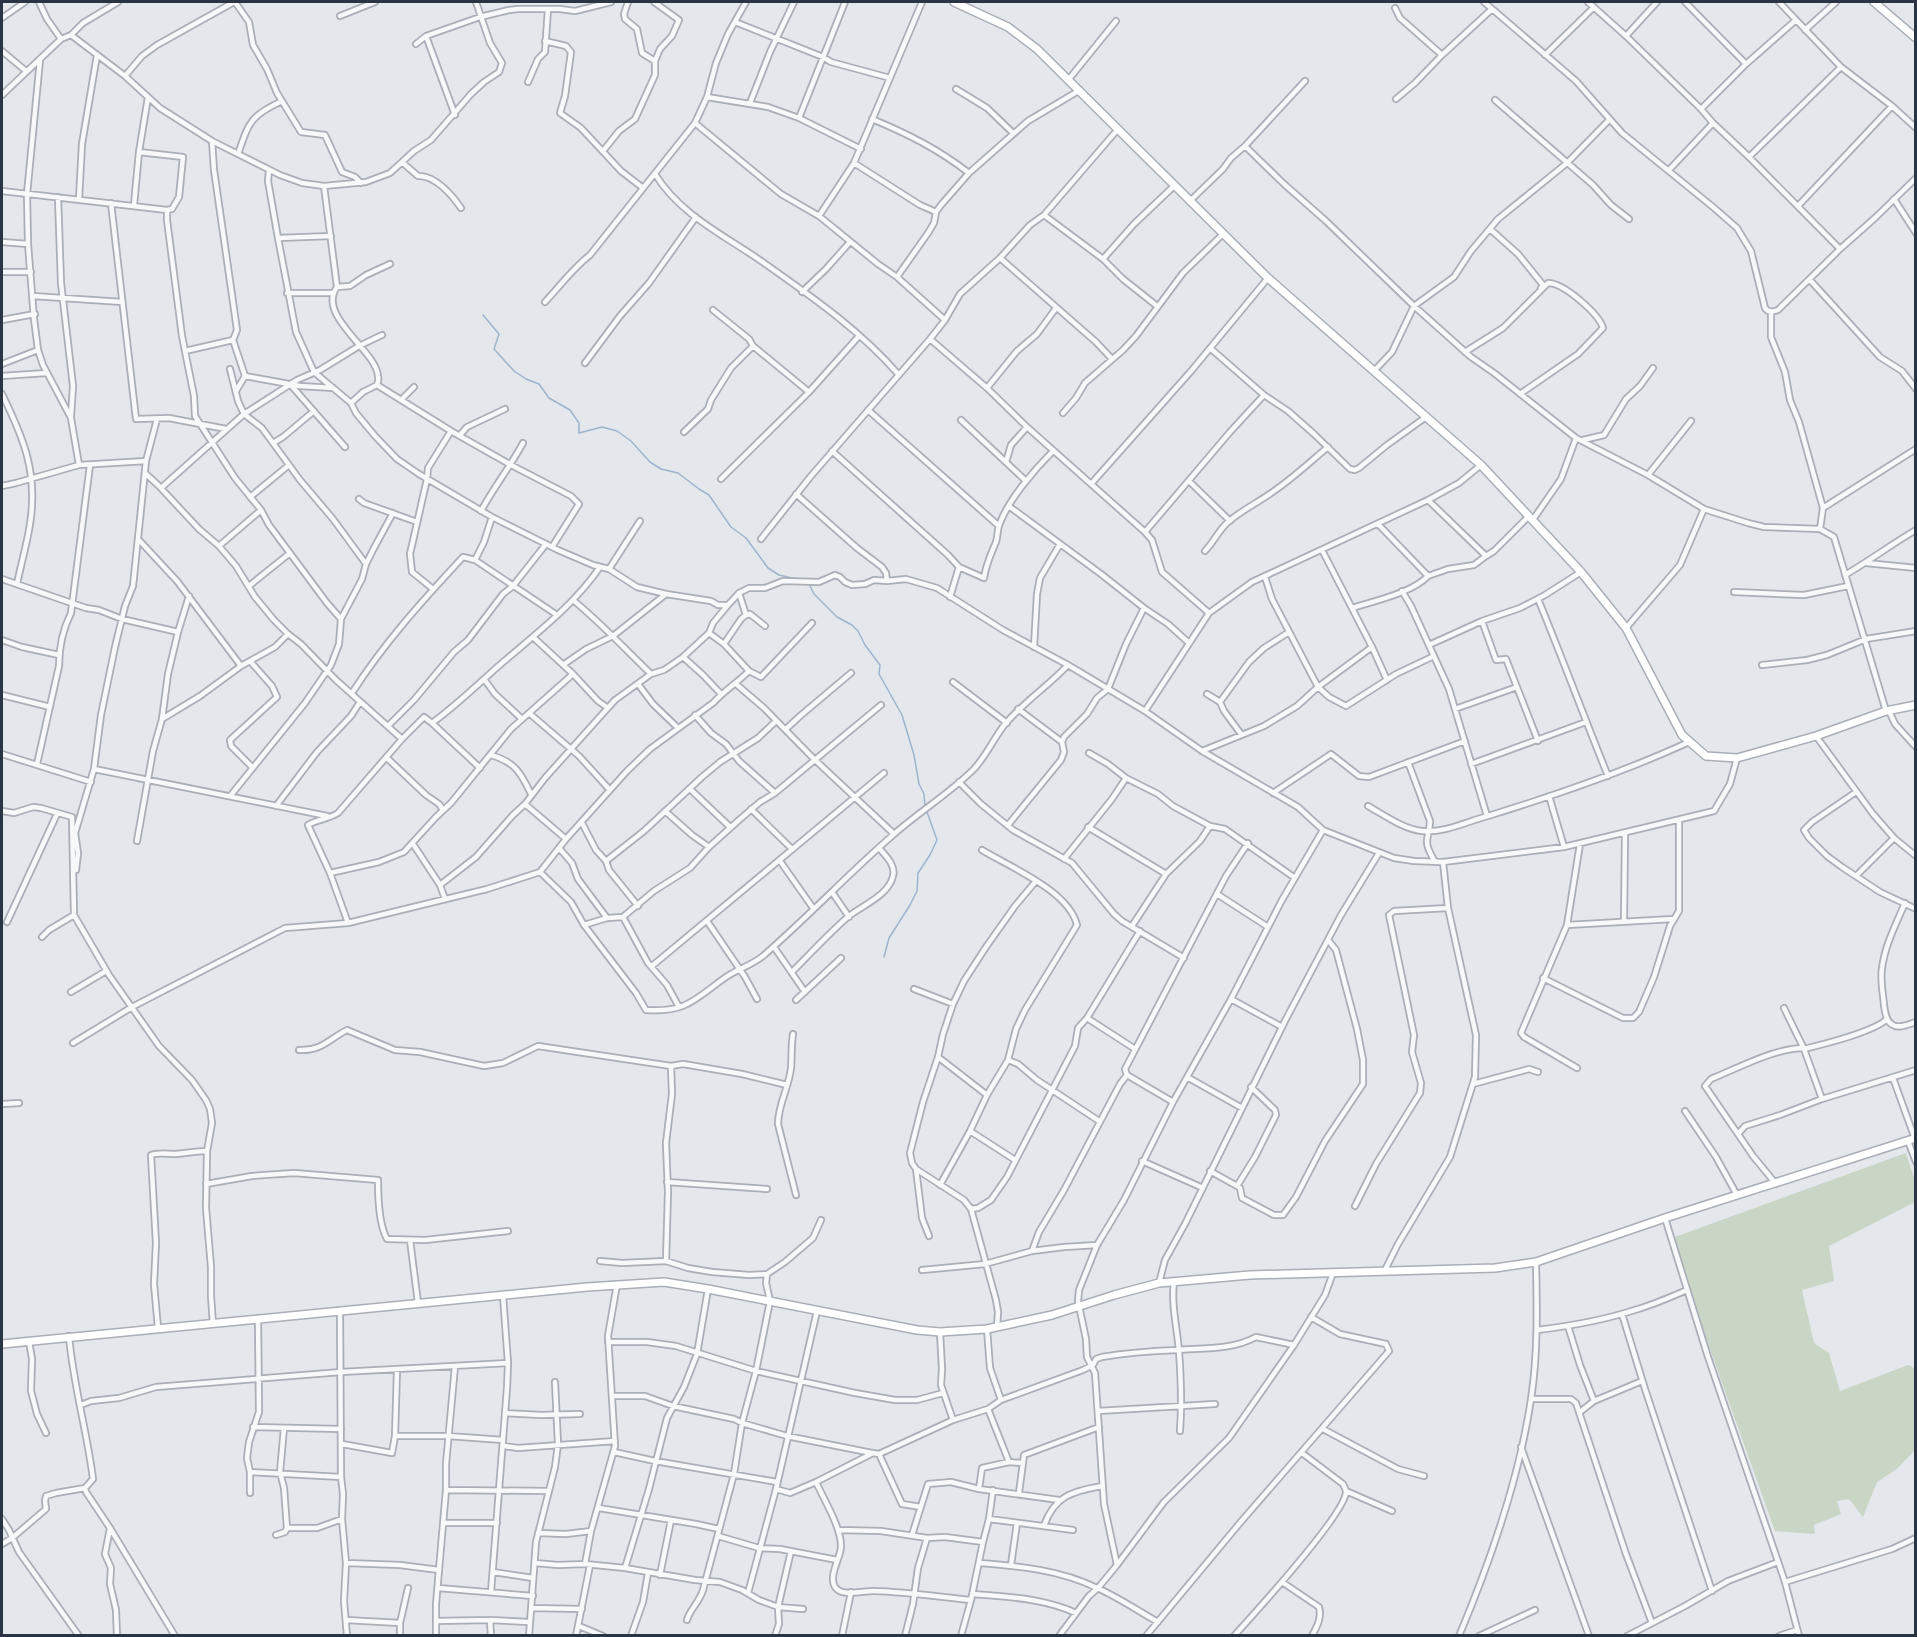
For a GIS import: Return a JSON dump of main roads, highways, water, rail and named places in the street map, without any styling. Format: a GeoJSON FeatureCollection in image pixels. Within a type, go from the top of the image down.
{"type":"FeatureCollection","features":[{"type":"Feature","properties":{"kind":"main road"},"geometry":{"type":"LineString","coordinates":[[954,2],[1008,27],[1037,49],[1268,278],[1482,465],[1581,572],[1626,628],[1682,735],[1706,756],[1737,758],[1816,736],[1887,711],[1916,705]]}},
{"type":"Feature","properties":{"kind":"main road"},"geometry":{"type":"LineString","coordinates":[[1874,2],[1916,38]]}},
{"type":"Feature","properties":{"kind":"main road"},"geometry":{"type":"LineString","coordinates":[[2,1344],[617,1284],[664,1282],[917,1330],[940,1332],[987,1329],[1052,1315],[1159,1282],[1250,1275],[1495,1268],[1536,1262],[1665,1218],[1913,1139]]}},
{"type":"Feature","properties":{"kind":"waterway"},"geometry":{"type":"LineString","coordinates":[[483,315],[499,334],[494,349],[514,371],[539,384],[549,398],[570,410],[579,423],[579,433],[602,427],[617,431],[631,441],[650,462],[661,469],[678,473],[709,495],[731,527],[746,538],[768,568],[779,575],[796,579]]}},
{"type":"Feature","properties":{"kind":"waterway"},"geometry":{"type":"LineString","coordinates":[[809,584],[814,594],[837,617],[858,631],[880,665],[879,674],[902,715],[914,755],[919,784],[924,794],[925,807]]}},
{"type":"Feature","properties":{"kind":"waterway"},"geometry":{"type":"LineString","coordinates":[[884,957],[889,938],[917,891],[918,873],[937,840],[927,812]]}}]}
